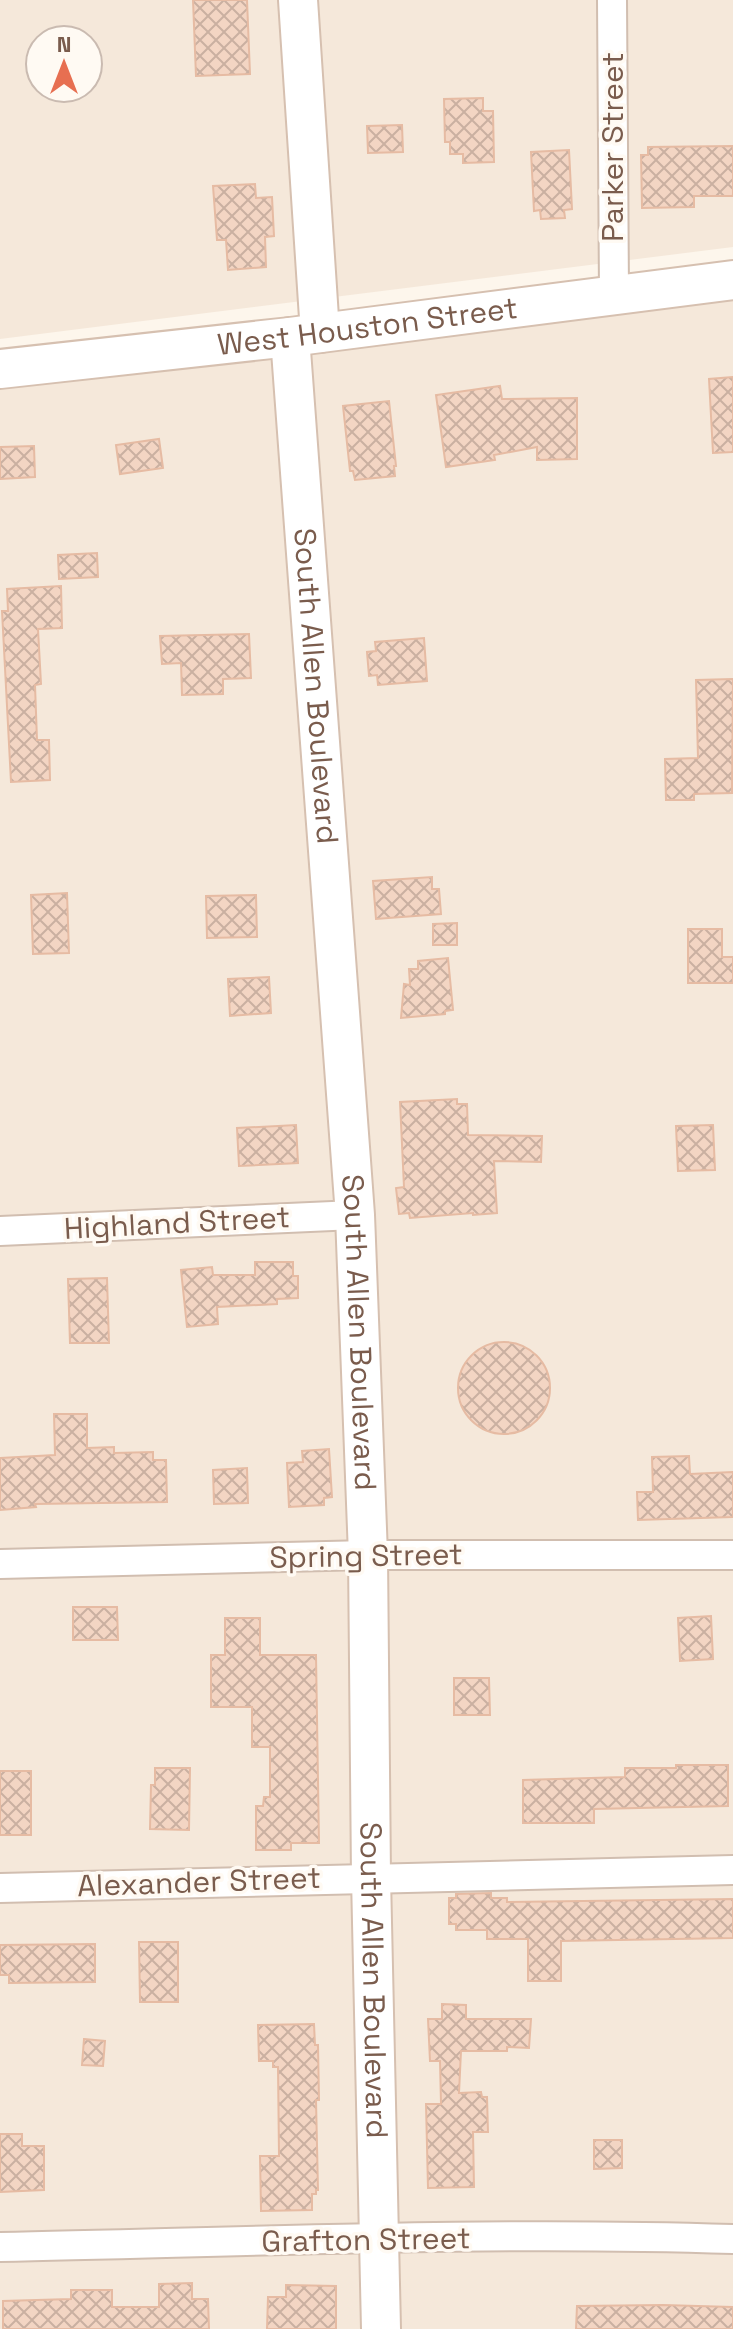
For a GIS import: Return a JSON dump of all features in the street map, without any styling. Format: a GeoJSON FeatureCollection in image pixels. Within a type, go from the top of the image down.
{"type":"FeatureCollection","features":[{"type":"Feature","properties":{"kind":"street","name":"South Allen Boulevard"},"geometry":{"type":"LineString","coordinates":[[298,0],[305,335],[355,1215],[368,1555],[371,1877],[381,2329]]}},
{"type":"Feature","properties":{"kind":"street","name":"Parker Street"},"geometry":{"type":"LineString","coordinates":[[612,0],[614,293]]}},
{"type":"Feature","properties":{"kind":"street","name":"West Houston Street"},"geometry":{"type":"LineString","coordinates":[[0,369],[305,335],[733,280]]}},
{"type":"Feature","properties":{"kind":"street","name":"Highland Street"},"geometry":{"type":"LineString","coordinates":[[0,1231],[355,1215]]}},
{"type":"Feature","properties":{"kind":"street","name":"Spring Street"},"geometry":{"type":"LineString","coordinates":[[0,1564],[368,1555],[733,1555]]}},
{"type":"Feature","properties":{"kind":"street","name":"Alexander Street"},"geometry":{"type":"LineString","coordinates":[[0,1888],[733,1870]]}},
{"type":"Feature","properties":{"kind":"street","name":"Grafton Street"},"geometry":{"type":"LineString","coordinates":[[0,2247],[380,2239],[661,2236],[733,2239]]}},
{"type":"Feature","properties":{"kind":"shaded area"},"geometry":{"type":"Polygon","coordinates":[[[0,0],[733,0],[733,247],[0,339],[0,0]]]}},
{"type":"Feature","properties":{"kind":"shaded area"},"geometry":{"type":"Polygon","coordinates":[[[733,298],[733,2329],[0,2329],[0,389],[733,298]]]}},
{"type":"Feature","properties":{"kind":"building"},"geometry":{"type":"Polygon","coordinates":[[[193,0],[247,0],[250,74],[196,76],[193,0]]]}},
{"type":"Feature","properties":{"kind":"building"},"geometry":{"type":"Polygon","coordinates":[[[483,98],[483,111],[493,111],[494,162],[463,163],[463,154],[450,154],[450,142],[445,142],[444,99],[483,98]]]}},
{"type":"Feature","properties":{"kind":"building"},"geometry":{"type":"Polygon","coordinates":[[[402,125],[403,152],[368,153],[367,126],[402,125]]]}},
{"type":"Feature","properties":{"kind":"building"},"geometry":{"type":"Polygon","coordinates":[[[733,146],[733,196],[694,196],[694,207],[642,208],[641,155],[648,155],[648,147],[733,146]]]}},
{"type":"Feature","properties":{"kind":"building"},"geometry":{"type":"Polygon","coordinates":[[[569,150],[572,209],[564,210],[565,218],[541,219],[540,210],[534,211],[531,152],[569,150]]]}},
{"type":"Feature","properties":{"kind":"building"},"geometry":{"type":"Polygon","coordinates":[[[255,184],[256,198],[272,197],[274,236],[265,237],[266,267],[228,270],[226,240],[217,240],[213,186],[255,184]]]}},
{"type":"Feature","properties":{"kind":"building"},"geometry":{"type":"Polygon","coordinates":[[[733,377],[733,452],[713,453],[709,379],[733,377]]]}},
{"type":"Feature","properties":{"kind":"building"},"geometry":{"type":"Polygon","coordinates":[[[500,386],[502,399],[577,398],[577,459],[537,460],[537,447],[494,455],[495,460],[446,467],[436,395],[500,386]]]}},
{"type":"Feature","properties":{"kind":"building"},"geometry":{"type":"Polygon","coordinates":[[[389,401],[395,476],[355,480],[353,471],[350,471],[343,406],[389,401]]]}},
{"type":"Feature","properties":{"kind":"building"},"geometry":{"type":"Polygon","coordinates":[[[159,439],[163,468],[120,474],[116,445],[159,439]]]}},
{"type":"Feature","properties":{"kind":"building"},"geometry":{"type":"Polygon","coordinates":[[[34,446],[35,477],[0,479],[0,447],[34,446]]]}},
{"type":"Feature","properties":{"kind":"building"},"geometry":{"type":"Polygon","coordinates":[[[97,553],[98,577],[59,579],[58,555],[97,553]]]}},
{"type":"Feature","properties":{"kind":"building"},"geometry":{"type":"Polygon","coordinates":[[[61,586],[62,628],[38,629],[41,684],[35,685],[37,740],[49,740],[50,780],[11,782],[2,611],[8,611],[7,589],[61,586]]]}},
{"type":"Feature","properties":{"kind":"building"},"geometry":{"type":"Polygon","coordinates":[[[249,634],[251,678],[223,679],[223,694],[182,695],[181,663],[162,664],[160,636],[249,634]]]}},
{"type":"Feature","properties":{"kind":"building"},"geometry":{"type":"Polygon","coordinates":[[[424,638],[427,681],[378,685],[377,675],[369,676],[367,652],[376,651],[375,642],[424,638]]]}},
{"type":"Feature","properties":{"kind":"building"},"geometry":{"type":"Polygon","coordinates":[[[733,679],[732,793],[694,794],[694,800],[666,800],[665,759],[698,758],[696,680],[733,679]]]}},
{"type":"Feature","properties":{"kind":"building"},"geometry":{"type":"Polygon","coordinates":[[[432,877],[432,889],[439,889],[441,914],[376,919],[373,881],[432,877]]]}},
{"type":"Feature","properties":{"kind":"building"},"geometry":{"type":"Polygon","coordinates":[[[67,893],[69,953],[33,954],[31,895],[67,893]]]}},
{"type":"Feature","properties":{"kind":"building"},"geometry":{"type":"Polygon","coordinates":[[[256,895],[257,937],[207,938],[206,896],[256,895]]]}},
{"type":"Feature","properties":{"kind":"building"},"geometry":{"type":"Polygon","coordinates":[[[457,923],[457,945],[433,945],[433,924],[457,923]]]}},
{"type":"Feature","properties":{"kind":"building"},"geometry":{"type":"Polygon","coordinates":[[[688,929],[722,929],[722,957],[733,957],[733,983],[688,983],[688,929]]]}},
{"type":"Feature","properties":{"kind":"building"},"geometry":{"type":"Polygon","coordinates":[[[448,958],[453,1010],[445,1011],[445,1014],[401,1018],[404,984],[410,985],[409,969],[418,969],[418,961],[448,958]]]}},
{"type":"Feature","properties":{"kind":"building"},"geometry":{"type":"Polygon","coordinates":[[[269,977],[271,1013],[230,1016],[228,979],[269,977]]]}},
{"type":"Feature","properties":{"kind":"building"},"geometry":{"type":"Polygon","coordinates":[[[457,1099],[457,1104],[467,1104],[468,1135],[542,1136],[541,1162],[494,1161],[497,1213],[410,1218],[409,1213],[399,1214],[396,1188],[404,1187],[400,1102],[457,1099]]]}},
{"type":"Feature","properties":{"kind":"building"},"geometry":{"type":"Polygon","coordinates":[[[296,1125],[298,1163],[239,1166],[237,1128],[296,1125]]]}},
{"type":"Feature","properties":{"kind":"building"},"geometry":{"type":"Polygon","coordinates":[[[713,1125],[715,1170],[678,1171],[676,1126],[713,1125]]]}},
{"type":"Feature","properties":{"kind":"building"},"geometry":{"type":"Polygon","coordinates":[[[255,1262],[293,1262],[293,1276],[298,1276],[298,1298],[277,1299],[277,1304],[217,1307],[218,1324],[187,1327],[181,1270],[212,1267],[213,1275],[255,1275],[255,1262]]]}},
{"type":"Feature","properties":{"kind":"building"},"geometry":{"type":"Polygon","coordinates":[[[107,1278],[109,1343],[70,1343],[68,1279],[107,1278]]]}},
{"type":"Feature","properties":{"kind":"building"},"geometry":{"type":"Polygon","coordinates":[[[504,1342],[522,1345],[537,1355],[547,1370],[550,1388],[547,1406],[537,1421],[522,1431],[504,1434],[486,1431],[471,1421],[461,1406],[458,1388],[461,1370],[471,1355],[486,1345],[504,1342]]]}},
{"type":"Feature","properties":{"kind":"building"},"geometry":{"type":"Polygon","coordinates":[[[54,1414],[87,1414],[87,1448],[114,1447],[114,1453],[153,1452],[153,1460],[166,1460],[167,1502],[35,1504],[36,1507],[0,1510],[0,1458],[55,1455],[54,1414]]]}},
{"type":"Feature","properties":{"kind":"building"},"geometry":{"type":"Polygon","coordinates":[[[329,1449],[332,1497],[324,1498],[324,1505],[289,1507],[287,1463],[303,1462],[302,1451],[329,1449]]]}},
{"type":"Feature","properties":{"kind":"building"},"geometry":{"type":"Polygon","coordinates":[[[689,1456],[690,1474],[733,1472],[733,1517],[638,1520],[637,1492],[653,1492],[652,1457],[689,1456]]]}},
{"type":"Feature","properties":{"kind":"building"},"geometry":{"type":"Polygon","coordinates":[[[247,1468],[248,1503],[214,1504],[213,1470],[247,1468]]]}},
{"type":"Feature","properties":{"kind":"building"},"geometry":{"type":"Polygon","coordinates":[[[73,1607],[117,1607],[118,1640],[73,1640],[73,1607]]]}},
{"type":"Feature","properties":{"kind":"building"},"geometry":{"type":"Polygon","coordinates":[[[711,1616],[713,1659],[680,1661],[678,1618],[711,1616]]]}},
{"type":"Feature","properties":{"kind":"building"},"geometry":{"type":"Polygon","coordinates":[[[225,1618],[260,1618],[260,1655],[316,1655],[319,1843],[291,1843],[291,1850],[256,1850],[256,1806],[263,1806],[264,1797],[270,1797],[270,1747],[252,1747],[252,1707],[211,1707],[211,1655],[225,1655],[225,1618]]]}},
{"type":"Feature","properties":{"kind":"building"},"geometry":{"type":"Polygon","coordinates":[[[454,1678],[489,1678],[490,1715],[454,1715],[454,1678]]]}},
{"type":"Feature","properties":{"kind":"building"},"geometry":{"type":"Polygon","coordinates":[[[676,1765],[728,1765],[728,1806],[594,1809],[594,1823],[523,1823],[523,1780],[625,1777],[625,1768],[676,1768],[676,1765]]]}},
{"type":"Feature","properties":{"kind":"building"},"geometry":{"type":"Polygon","coordinates":[[[155,1768],[190,1768],[189,1830],[150,1829],[151,1785],[155,1785],[155,1768]]]}},
{"type":"Feature","properties":{"kind":"building"},"geometry":{"type":"Polygon","coordinates":[[[0,1771],[31,1771],[31,1835],[0,1835],[0,1771]]]}},
{"type":"Feature","properties":{"kind":"building"},"geometry":{"type":"Polygon","coordinates":[[[491,1893],[491,1898],[507,1898],[507,1902],[733,1899],[733,1938],[561,1941],[561,1981],[528,1981],[528,1939],[487,1939],[487,1930],[456,1930],[456,1924],[449,1924],[449,1898],[456,1898],[456,1894],[491,1893]]]}},
{"type":"Feature","properties":{"kind":"building"},"geometry":{"type":"Polygon","coordinates":[[[139,1942],[178,1942],[178,2002],[140,2002],[139,1942]]]}},
{"type":"Feature","properties":{"kind":"building"},"geometry":{"type":"Polygon","coordinates":[[[95,1944],[95,1982],[9,1983],[9,1975],[0,1975],[0,1945],[95,1944]]]}},
{"type":"Feature","properties":{"kind":"building"},"geometry":{"type":"Polygon","coordinates":[[[442,2004],[466,2005],[466,2019],[531,2019],[529,2048],[461,2051],[459,2093],[481,2092],[482,2097],[487,2097],[488,2132],[473,2132],[474,2187],[428,2188],[426,2104],[441,2104],[440,2061],[430,2061],[428,2019],[442,2019],[442,2004]]]}},
{"type":"Feature","properties":{"kind":"building"},"geometry":{"type":"Polygon","coordinates":[[[314,2024],[315,2045],[318,2045],[318,2190],[312,2194],[312,2210],[261,2211],[260,2156],[279,2156],[278,2067],[273,2067],[273,2061],[259,2061],[258,2025],[314,2024]]]}},
{"type":"Feature","properties":{"kind":"building"},"geometry":{"type":"Polygon","coordinates":[[[84,2039],[105,2041],[103,2066],[82,2065],[84,2039]]]}},
{"type":"Feature","properties":{"kind":"building"},"geometry":{"type":"Polygon","coordinates":[[[0,2134],[22,2134],[22,2146],[44,2146],[44,2190],[0,2192],[0,2134]]]}},
{"type":"Feature","properties":{"kind":"building"},"geometry":{"type":"Polygon","coordinates":[[[594,2140],[622,2140],[622,2168],[594,2169],[594,2140]]]}},
{"type":"Feature","properties":{"kind":"building"},"geometry":{"type":"Polygon","coordinates":[[[192,2283],[192,2299],[208,2299],[209,2329],[3,2329],[3,2301],[71,2299],[71,2290],[112,2290],[112,2307],[159,2307],[159,2284],[192,2283]]]}},
{"type":"Feature","properties":{"kind":"building"},"geometry":{"type":"Polygon","coordinates":[[[286,2285],[336,2286],[336,2329],[267,2329],[268,2297],[286,2297],[286,2285]]]}},
{"type":"Feature","properties":{"kind":"building"},"geometry":{"type":"Polygon","coordinates":[[[577,2306],[733,2307],[733,2329],[576,2329],[577,2306]]]}}]}
